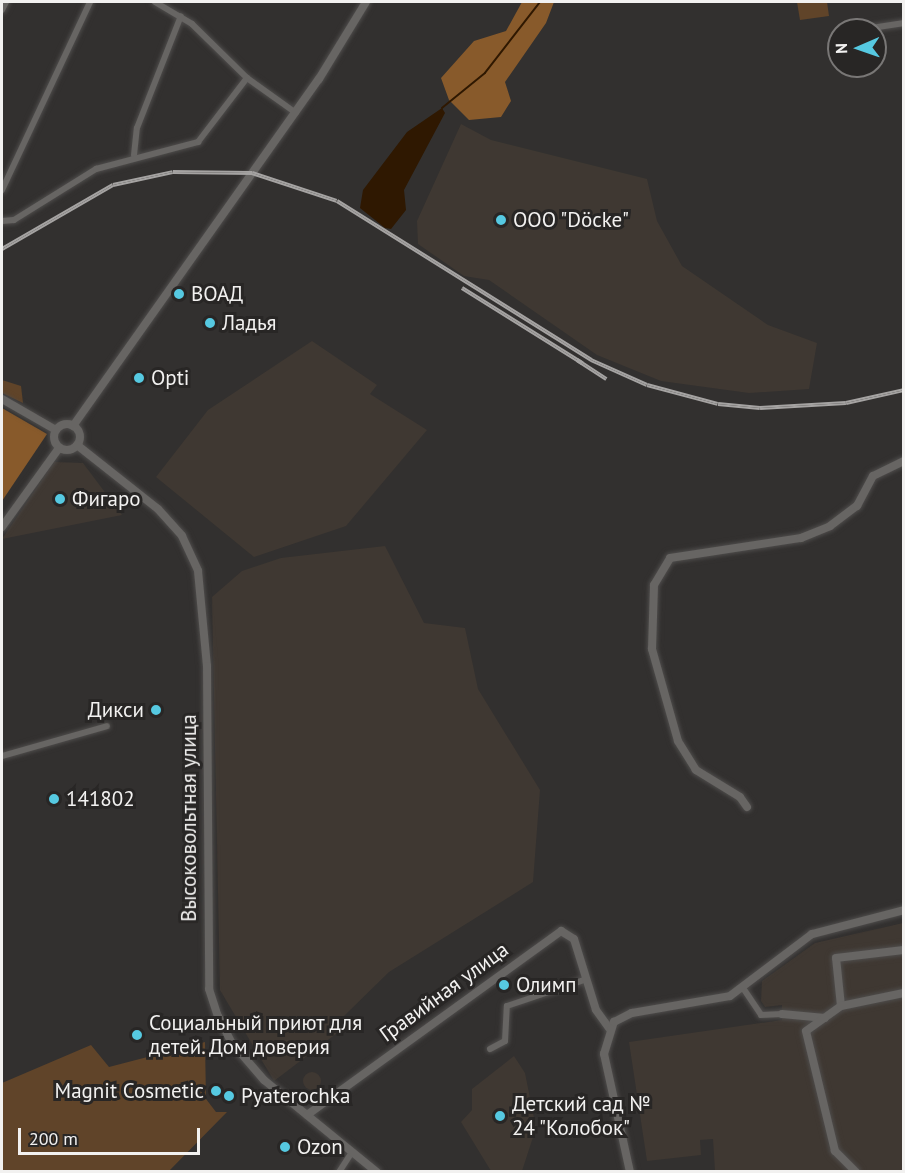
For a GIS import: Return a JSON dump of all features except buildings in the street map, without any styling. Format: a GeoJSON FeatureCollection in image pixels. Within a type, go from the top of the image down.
{"type":"FeatureCollection","features":[{"type":"Feature","properties":{"kind":"street"},"geometry":{"type":"LineString","coordinates":[[2,10],[6,2]]}},
{"type":"Feature","properties":{"kind":"street"},"geometry":{"type":"LineString","coordinates":[[2,190],[90,2]]}},
{"type":"Feature","properties":{"kind":"street"},"geometry":{"type":"LineString","coordinates":[[155,2],[181,16],[247,78],[296,113]]}},
{"type":"Feature","properties":{"kind":"street"},"geometry":{"type":"LineString","coordinates":[[2,399],[56,430],[73,426],[296,113],[366,2]]}},
{"type":"Feature","properties":{"kind":"street"},"geometry":{"type":"LineString","coordinates":[[134,155],[137,128],[181,16]]}},
{"type":"Feature","properties":{"kind":"street"},"geometry":{"type":"LineString","coordinates":[[887,25],[903,23]]}},
{"type":"Feature","properties":{"kind":"street"},"geometry":{"type":"LineString","coordinates":[[2,221],[14,220],[96,169],[134,155],[198,142],[247,78]]}},
{"type":"Feature","properties":{"kind":"street"},"geometry":{"type":"LineString","coordinates":[[59,448],[77,446],[79,434],[73,426]]}},
{"type":"Feature","properties":{"kind":"street"},"geometry":{"type":"LineString","coordinates":[[2,526],[59,448],[56,430]]}},
{"type":"Feature","properties":{"kind":"street","name":"Высоковольтная улица"},"geometry":{"type":"LineString","coordinates":[[77,446],[158,509],[182,536],[198,571],[207,666],[209,989],[232,1043],[264,1080],[377,1172]]}},
{"type":"Feature","properties":{"kind":"street"},"geometry":{"type":"LineString","coordinates":[[747,807],[740,797],[696,770],[678,741],[651,639],[654,585],[670,558],[801,538],[830,526],[857,506],[873,476],[903,461]]}},
{"type":"Feature","properties":{"kind":"street"},"geometry":{"type":"LineString","coordinates":[[2,756],[107,726]]}},
{"type":"Feature","properties":{"kind":"street"},"geometry":{"type":"LineString","coordinates":[[609,1028],[632,1013],[715,1002],[743,988],[812,934],[903,910]]}},
{"type":"Feature","properties":{"kind":"street","name":"Гравийная улица"},"geometry":{"type":"LineString","coordinates":[[307,1115],[556,934],[565,931],[574,939],[586,979]]}},
{"type":"Feature","properties":{"kind":"street"},"geometry":{"type":"LineString","coordinates":[[841,1006],[836,958],[903,950]]}},
{"type":"Feature","properties":{"kind":"street"},"geometry":{"type":"LineString","coordinates":[[490,1049],[505,1041],[507,1006],[586,979],[596,1010],[609,1028],[606,1068],[630,1172]]}},
{"type":"Feature","properties":{"kind":"street"},"geometry":{"type":"LineString","coordinates":[[743,988],[761,1015],[782,1014],[825,1018]]}},
{"type":"Feature","properties":{"kind":"street"},"geometry":{"type":"LineString","coordinates":[[856,1172],[835,1151],[806,1031],[841,1006],[903,995]]}},
{"type":"Feature","properties":{"kind":"street"},"geometry":{"type":"LineString","coordinates":[[339,1172],[352,1152]]}},
{"type":"Feature","properties":{"kind":"shaded area"},"geometry":{"type":"Polygon","coordinates":[[[522,2],[554,2],[546,23],[505,82],[511,101],[501,117],[469,120],[449,100],[441,78],[474,41],[506,31],[522,2]]]}},
{"type":"Feature","properties":{"kind":"shaded area"},"geometry":{"type":"Polygon","coordinates":[[[797,2],[827,2],[829,16],[800,20],[797,2]]]}},
{"type":"Feature","properties":{"kind":"shaded area"},"geometry":{"type":"Polygon","coordinates":[[[442,108],[445,113],[404,190],[406,210],[391,229],[385,228],[360,208],[363,190],[407,132],[442,108]]]}},
{"type":"Feature","properties":{"kind":"shaded area"},"geometry":{"type":"Polygon","coordinates":[[[461,124],[491,140],[647,179],[657,221],[682,266],[768,325],[817,343],[809,389],[749,393],[661,381],[597,355],[489,280],[464,276],[418,244],[417,221],[461,124]]]}},
{"type":"Feature","properties":{"kind":"shaded area"},"geometry":{"type":"Polygon","coordinates":[[[312,341],[377,385],[370,394],[427,430],[346,526],[254,557],[156,477],[208,410],[312,341]]]}},
{"type":"Feature","properties":{"kind":"shaded area"},"geometry":{"type":"Polygon","coordinates":[[[2,380],[21,386],[23,403],[2,393],[2,380]]]}},
{"type":"Feature","properties":{"kind":"shaded area"},"geometry":{"type":"Polygon","coordinates":[[[2,408],[47,434],[2,501],[2,408]]]}},
{"type":"Feature","properties":{"kind":"shaded area"},"geometry":{"type":"Polygon","coordinates":[[[54,462],[83,463],[122,515],[2,539],[54,462]]]}},
{"type":"Feature","properties":{"kind":"shaded area"},"geometry":{"type":"Polygon","coordinates":[[[385,546],[424,623],[465,628],[478,689],[540,790],[533,882],[389,972],[343,1017],[349,1024],[274,1081],[220,990],[212,597],[242,571],[281,558],[385,546]]]}},
{"type":"Feature","properties":{"kind":"shaded area"},"geometry":{"type":"Polygon","coordinates":[[[903,923],[903,1171],[715,1171],[713,1139],[700,1140],[701,1155],[647,1161],[629,1042],[782,1020],[782,1005],[765,1007],[761,1001],[762,981],[815,943],[903,923]]]}},
{"type":"Feature","properties":{"kind":"shaded area"},"geometry":{"type":"Polygon","coordinates":[[[205,1042],[206,1099],[216,1112],[227,1112],[169,1171],[2,1171],[2,1083],[91,1045],[109,1067],[205,1042]]]}},
{"type":"Feature","properties":{"kind":"shaded area","name":"Детский сад № 24 \"Колобок\""},"geometry":{"type":"Polygon","coordinates":[[[514,1056],[525,1073],[536,1128],[522,1171],[491,1171],[461,1122],[472,1110],[472,1089],[514,1056]]]}},
{"type":"Feature","properties":{"kind":"shaded area"},"geometry":{"type":"Polygon","coordinates":[[[308,1072],[316,1072],[321,1077],[319,1088],[308,1090],[303,1085],[303,1077],[308,1072]]]}},
{"type":"Feature","properties":{"kind":"waterway"},"geometry":{"type":"LineString","coordinates":[[442,108],[485,73],[540,2]]}},
{"type":"Feature","properties":{"kind":"railway"},"geometry":{"type":"LineString","coordinates":[[2,249],[113,185],[173,172],[252,173],[337,201],[591,360],[647,385],[718,404],[760,408],[846,403],[904,390]]}},
{"type":"Feature","properties":{"kind":"railway"},"geometry":{"type":"LineString","coordinates":[[462,288],[582,363]]}},
{"type":"Feature","properties":{"kind":"railway"},"geometry":{"type":"LineString","coordinates":[[577,360],[606,379]]}},
{"type":"Feature","properties":{"kind":"place","name":"ООО \"Döcke\""},"geometry":{"type":"Point","coordinates":[501,220]}},
{"type":"Feature","properties":{"kind":"place","name":"ВОАД"},"geometry":{"type":"Point","coordinates":[179,294]}},
{"type":"Feature","properties":{"kind":"place","name":"Ладья"},"geometry":{"type":"Point","coordinates":[210,323]}},
{"type":"Feature","properties":{"kind":"place","name":"Opti"},"geometry":{"type":"Point","coordinates":[139,378]}},
{"type":"Feature","properties":{"kind":"place","name":"Фигаро"},"geometry":{"type":"Point","coordinates":[60,499]}},
{"type":"Feature","properties":{"kind":"place","name":"Дикси"},"geometry":{"type":"Point","coordinates":[156,710]}},
{"type":"Feature","properties":{"kind":"place","name":"141802"},"geometry":{"type":"Point","coordinates":[54,799]}},
{"type":"Feature","properties":{"kind":"place","name":"Олимп"},"geometry":{"type":"Point","coordinates":[504,985]}},
{"type":"Feature","properties":{"kind":"place","name":"Социальный приют для детей. Дом доверия"},"geometry":{"type":"Point","coordinates":[137,1035]}},
{"type":"Feature","properties":{"kind":"place","name":"Magnit Cosmetic"},"geometry":{"type":"Point","coordinates":[216,1091]}},
{"type":"Feature","properties":{"kind":"place","name":"Pyaterochka"},"geometry":{"type":"Point","coordinates":[229,1096]}},
{"type":"Feature","properties":{"kind":"place","name":"Детский сад № 24 \"Колобок\""},"geometry":{"type":"Point","coordinates":[500,1116]}},
{"type":"Feature","properties":{"kind":"place","name":"Ozon"},"geometry":{"type":"Point","coordinates":[285,1147]}}]}
